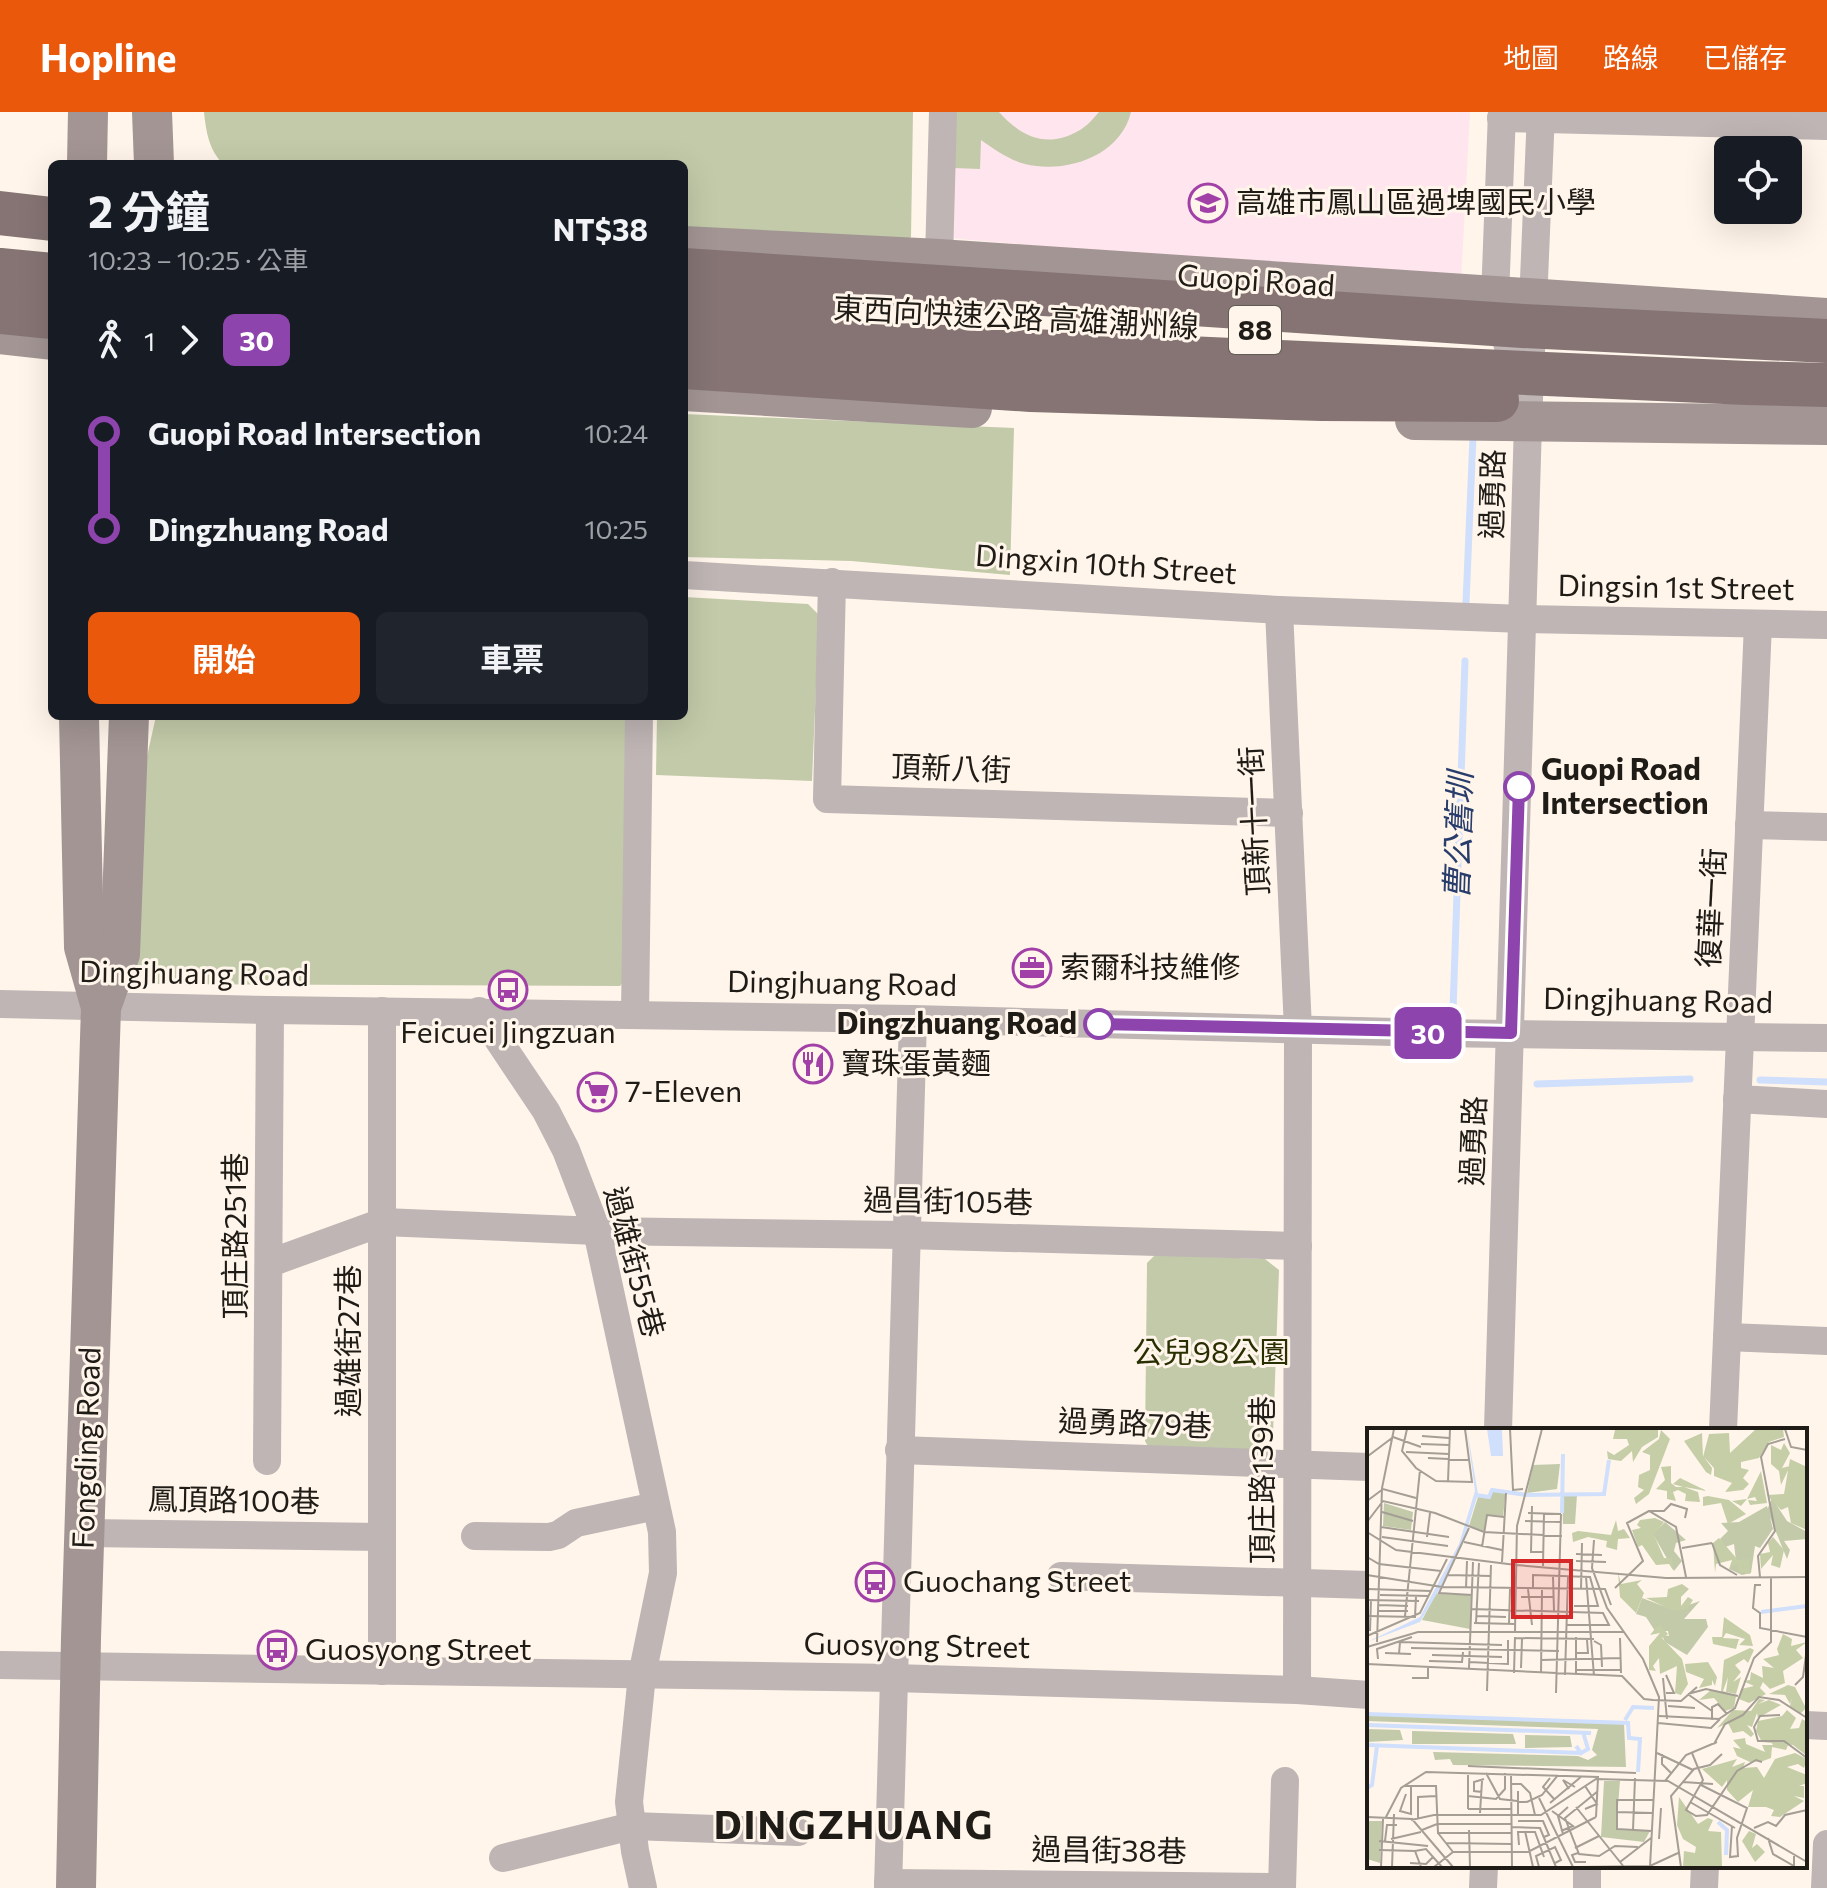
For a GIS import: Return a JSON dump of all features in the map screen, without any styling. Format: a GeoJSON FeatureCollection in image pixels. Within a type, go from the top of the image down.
{"type":"FeatureCollection","features":[{"type":"Feature","properties":{"kind":"highway"},"geometry":{"type":"LineString","coordinates":[[0,213],[48,219]]}},
{"type":"Feature","properties":{"kind":"highway"},"geometry":{"type":"LineString","coordinates":[[0,238],[48,244]]}},
{"type":"Feature","properties":{"kind":"highway"},"geometry":{"type":"LineString","coordinates":[[0,270],[48,275]]}},
{"type":"Feature","properties":{"kind":"highway"},"geometry":{"type":"LineString","coordinates":[[688,270],[1523,326],[1827,341]]}},
{"type":"Feature","properties":{"kind":"highway","name":"東西向快速公路 高雄潮州線"},"geometry":{"type":"LineString","coordinates":[[688,299],[815,309],[1746,354],[1827,355]]}},
{"type":"Feature","properties":{"kind":"highway"},"geometry":{"type":"LineString","coordinates":[[0,312],[48,317]]}},
{"type":"Feature","properties":{"kind":"highway","name":"東西向快速公路 高雄潮州線"},"geometry":{"type":"LineString","coordinates":[[688,332],[782,340],[1827,385]]}},
{"type":"Feature","properties":{"kind":"highway"},"geometry":{"type":"LineString","coordinates":[[688,367],[1031,390],[1322,399],[1827,403]]}},
{"type":"Feature","properties":{"kind":"main road"},"geometry":{"type":"LineString","coordinates":[[87,160],[88,112]]}},
{"type":"Feature","properties":{"kind":"main road"},"geometry":{"type":"LineString","coordinates":[[152,112],[154,160]]}},
{"type":"Feature","properties":{"kind":"main road"},"geometry":{"type":"LineString","coordinates":[[0,195],[48,201]]}},
{"type":"Feature","properties":{"kind":"main road","name":"Guopi Road"},"geometry":{"type":"LineString","coordinates":[[688,246],[939,259],[1827,318]]}},
{"type":"Feature","properties":{"kind":"main road"},"geometry":{"type":"LineString","coordinates":[[0,334],[48,340]]}},
{"type":"Feature","properties":{"kind":"main road"},"geometry":{"type":"LineString","coordinates":[[688,391],[1027,411],[1528,423],[1827,425]]}},
{"type":"Feature","properties":{"kind":"main road","name":"Fongding Road"},"geometry":{"type":"LineString","coordinates":[[76,1888],[101,1007],[84,947],[79,720]]}},
{"type":"Feature","properties":{"kind":"main road","name":"Fongding Road"},"geometry":{"type":"LineString","coordinates":[[101,1007],[120,954],[129,720]]}},
{"type":"Feature","properties":{"kind":"street"},"geometry":{"type":"LineString","coordinates":[[939,259],[943,112]]}},
{"type":"Feature","properties":{"kind":"street"},"geometry":{"type":"LineString","coordinates":[[1528,423],[1514,299],[1502,115],[1827,126]]}},
{"type":"Feature","properties":{"kind":"street"},"geometry":{"type":"LineString","coordinates":[[1528,423],[1514,299],[1541,116]]}},
{"type":"Feature","properties":{"kind":"street","name":"過勇路"},"geometry":{"type":"LineString","coordinates":[[1498,1428],[1528,423]]}},
{"type":"Feature","properties":{"kind":"street","name":"Dingxin 10th Street"},"geometry":{"type":"LineString","coordinates":[[688,575],[1279,610],[1524,619]]}},
{"type":"Feature","properties":{"kind":"street","name":"頂新八街"},"geometry":{"type":"LineString","coordinates":[[832,582],[827,799],[1289,813]]}},
{"type":"Feature","properties":{"kind":"street","name":"頂新十一街"},"geometry":{"type":"LineString","coordinates":[[1279,610],[1298,1029]]}},
{"type":"Feature","properties":{"kind":"street","name":"Dingsin 1st Street"},"geometry":{"type":"LineString","coordinates":[[1524,619],[1827,625]]}},
{"type":"Feature","properties":{"kind":"street","name":"復華一街"},"geometry":{"type":"LineString","coordinates":[[1723,1428],[1758,624]]}},
{"type":"Feature","properties":{"kind":"street"},"geometry":{"type":"LineString","coordinates":[[635,1014],[639,720]]}},
{"type":"Feature","properties":{"kind":"street"},"geometry":{"type":"LineString","coordinates":[[1749,825],[1827,827]]}},
{"type":"Feature","properties":{"kind":"street","name":"Dingjhuang Road"},"geometry":{"type":"LineString","coordinates":[[0,1004],[1827,1038]]}},
{"type":"Feature","properties":{"kind":"street","name":"頂庄路251巷"},"geometry":{"type":"LineString","coordinates":[[267,1461],[270,1010]]}},
{"type":"Feature","properties":{"kind":"street","name":"過雄街27巷"},"geometry":{"type":"LineString","coordinates":[[382,1011],[382,1671]]}},
{"type":"Feature","properties":{"kind":"street","name":"過雄街55巷"},"geometry":{"type":"LineString","coordinates":[[479,1011],[546,1111],[566,1150],[597,1231],[663,1542],[663,1573],[642,1675],[629,1802],[643,1888]]}},
{"type":"Feature","properties":{"kind":"street"},"geometry":{"type":"LineString","coordinates":[[888,1885],[913,1019]]}},
{"type":"Feature","properties":{"kind":"street","name":"頂庄路139巷"},"geometry":{"type":"LineString","coordinates":[[1297,1690],[1298,1029]]}},
{"type":"Feature","properties":{"kind":"street"},"geometry":{"type":"LineString","coordinates":[[1737,1099],[1827,1104]]}},
{"type":"Feature","properties":{"kind":"street"},"geometry":{"type":"LineString","coordinates":[[270,1263],[383,1222]]}},
{"type":"Feature","properties":{"kind":"street","name":"過昌街105巷"},"geometry":{"type":"LineString","coordinates":[[383,1222],[597,1231],[905,1235],[1298,1246]]}},
{"type":"Feature","properties":{"kind":"street"},"geometry":{"type":"LineString","coordinates":[[1727,1337],[1827,1341]]}},
{"type":"Feature","properties":{"kind":"street","name":"過勇路79巷"},"geometry":{"type":"LineString","coordinates":[[899,1450],[1367,1467]]}},
{"type":"Feature","properties":{"kind":"street"},"geometry":{"type":"LineString","coordinates":[[475,1536],[549,1537],[576,1523],[656,1506]]}},
{"type":"Feature","properties":{"kind":"street","name":"鳳頂路100巷"},"geometry":{"type":"LineString","coordinates":[[85,1533],[382,1537]]}},
{"type":"Feature","properties":{"kind":"street"},"geometry":{"type":"LineString","coordinates":[[1061,1576],[1367,1585]]}},
{"type":"Feature","properties":{"kind":"street","name":"Guosyong Street"},"geometry":{"type":"LineString","coordinates":[[0,1665],[894,1678],[1367,1695]]}},
{"type":"Feature","properties":{"kind":"street"},"geometry":{"type":"LineString","coordinates":[[1807,1725],[1827,1726]]}},
{"type":"Feature","properties":{"kind":"street"},"geometry":{"type":"LineString","coordinates":[[1282,1888],[1285,1781]]}},
{"type":"Feature","properties":{"kind":"street"},"geometry":{"type":"LineString","coordinates":[[503,1858],[632,1826],[798,1832]]}},
{"type":"Feature","properties":{"kind":"street"},"geometry":{"type":"LineString","coordinates":[[1825,1888],[1827,1844]]}},
{"type":"Feature","properties":{"kind":"street"},"geometry":{"type":"LineString","coordinates":[[1483,1888],[1484,1868]]}},
{"type":"Feature","properties":{"kind":"street"},"geometry":{"type":"LineString","coordinates":[[1704,1888],[1705,1868]]}},
{"type":"Feature","properties":{"kind":"street","name":"過昌街38巷"},"geometry":{"type":"LineString","coordinates":[[888,1885],[1282,1888]]}},
{"type":"Feature","properties":{"kind":"shaded area","name":"高雄市鳳山區過埤國民小學"},"geometry":{"type":"Polygon","coordinates":[[[958,112],[1470,112],[1461,282],[949,238],[958,112]]]}},
{"type":"Feature","properties":{"kind":"green space"},"geometry":{"type":"Polygon","coordinates":[[[204,112],[913,112],[911,237],[894,248],[688,231],[688,160],[220,160],[214,153],[204,112]]]}},
{"type":"Feature","properties":{"kind":"green space"},"geometry":{"type":"Polygon","coordinates":[[[956,112],[999,112],[1026,134],[1046,140],[1080,130],[1099,112],[1131,112],[1125,128],[1115,141],[1089,159],[1057,166],[1025,164],[1007,157],[981,140],[980,169],[954,168],[956,112]]]}},
{"type":"Feature","properties":{"kind":"green space"},"geometry":{"type":"Polygon","coordinates":[[[688,414],[1014,428],[1010,575],[851,561],[688,557],[688,414]]]}},
{"type":"Feature","properties":{"kind":"green space"},"geometry":{"type":"Polygon","coordinates":[[[688,597],[808,604],[819,615],[812,781],[656,775],[657,720],[688,720],[688,597]]]}},
{"type":"Feature","properties":{"kind":"green space"},"geometry":{"type":"Polygon","coordinates":[[[155,720],[636,720],[633,969],[620,986],[154,984],[134,971],[142,779],[155,720]]]}},
{"type":"Feature","properties":{"kind":"green space","name":"公兒98公園"},"geometry":{"type":"Polygon","coordinates":[[[1155,1255],[1265,1259],[1279,1270],[1273,1435],[1258,1452],[1150,1450],[1145,1441],[1147,1263],[1155,1255]]]}},
{"type":"Feature","properties":{"kind":"waterway","name":"曹公舊圳"},"geometry":{"type":"LineString","coordinates":[[1466,603],[1473,437]]}},
{"type":"Feature","properties":{"kind":"waterway","name":"曹公舊圳"},"geometry":{"type":"LineString","coordinates":[[1453,1010],[1465,661]]}},
{"type":"Feature","properties":{"kind":"waterway","name":"曹公舊圳"},"geometry":{"type":"LineString","coordinates":[[1537,1084],[1690,1079]]}},
{"type":"Feature","properties":{"kind":"waterway","name":"曹公舊圳"},"geometry":{"type":"LineString","coordinates":[[1760,1080],[1827,1082]]}},
{"type":"Feature","properties":{"kind":"bus line","name":"30"},"geometry":{"type":"LineString","coordinates":[[1099,1024],[1511,1033],[1519,787]]}},
{"type":"Feature","properties":{"kind":"place","name":"高雄市鳳山區過埤國民小學"},"geometry":{"type":"Point","coordinates":[1208,203]}},
{"type":"Feature","properties":{"kind":"place","name":"Guopi Road Intersection"},"geometry":{"type":"Point","coordinates":[1519,787]}},
{"type":"Feature","properties":{"kind":"place","name":"索爾科技維修"},"geometry":{"type":"Point","coordinates":[1032,968]}},
{"type":"Feature","properties":{"kind":"place","name":"Feicuei Jingzuan"},"geometry":{"type":"Point","coordinates":[508,990]}},
{"type":"Feature","properties":{"kind":"place","name":"Dingzhuang Road"},"geometry":{"type":"Point","coordinates":[1099,1024]}},
{"type":"Feature","properties":{"kind":"place","name":"寶珠蛋黃麵"},"geometry":{"type":"Point","coordinates":[813,1064]}},
{"type":"Feature","properties":{"kind":"place","name":"7-Eleven"},"geometry":{"type":"Point","coordinates":[597,1092]}},
{"type":"Feature","properties":{"kind":"place","name":"Guochang Street"},"geometry":{"type":"Point","coordinates":[875,1582]}},
{"type":"Feature","properties":{"kind":"place","name":"Guosyong Street"},"geometry":{"type":"Point","coordinates":[277,1650]}},
{"type":"Feature","properties":{"kind":"district","name":"DINGZHUANG"},"geometry":{"type":"Point","coordinates":[854,1826]}}]}
